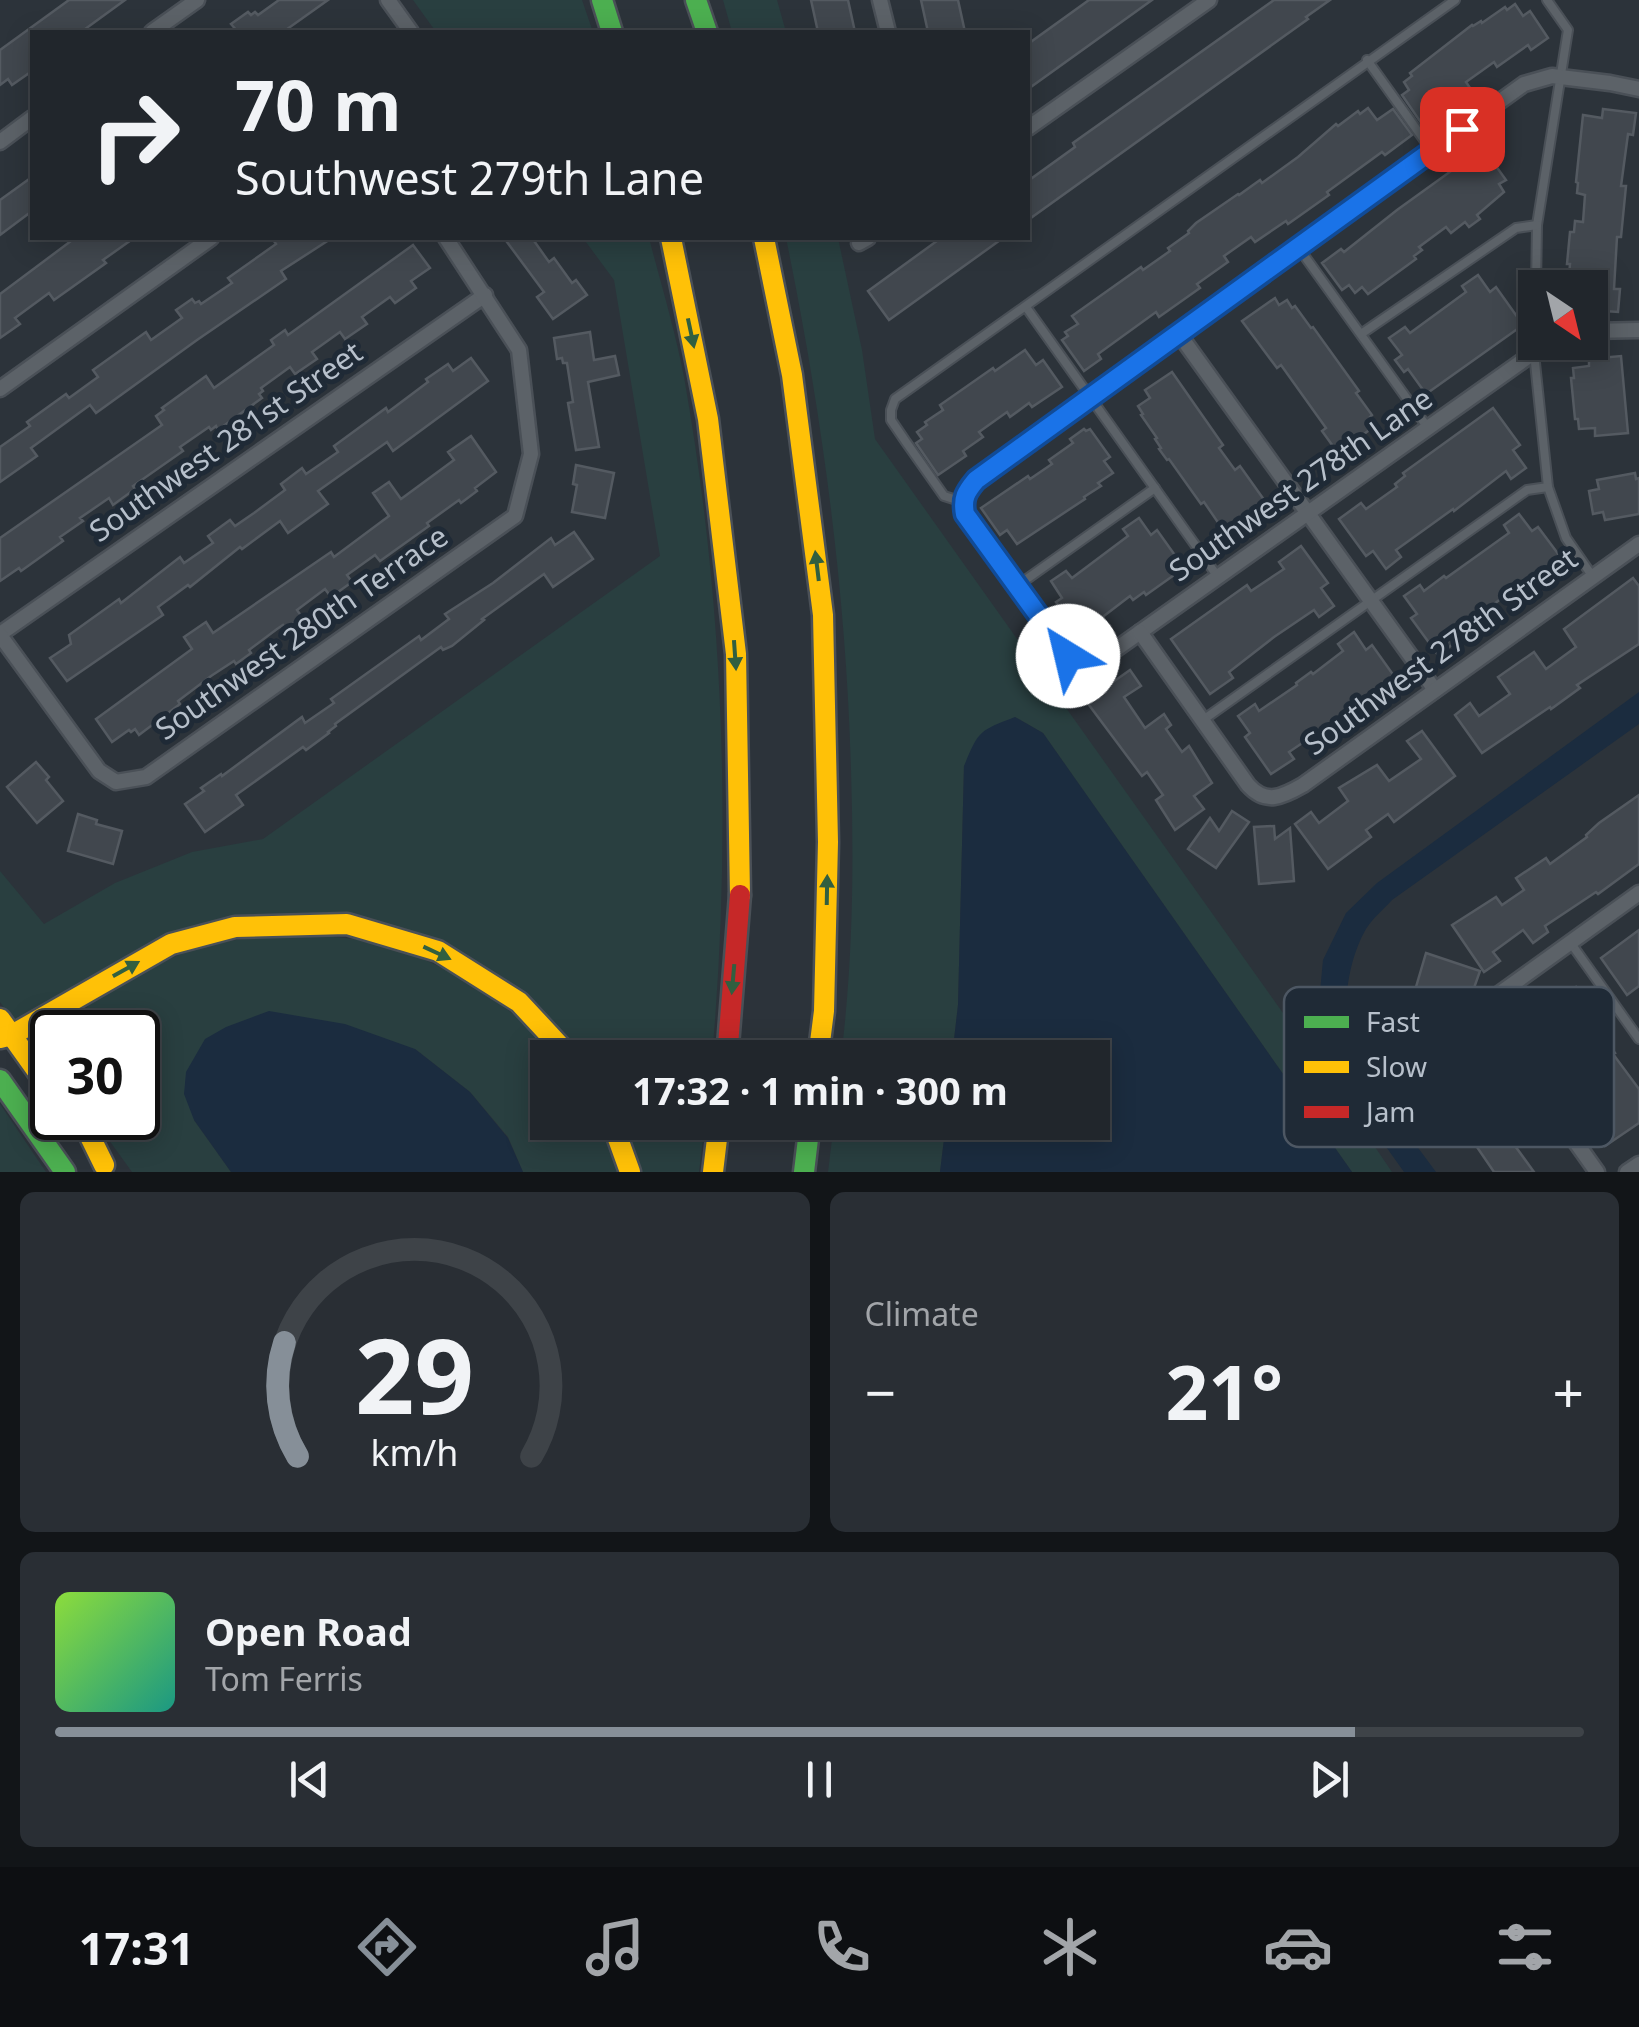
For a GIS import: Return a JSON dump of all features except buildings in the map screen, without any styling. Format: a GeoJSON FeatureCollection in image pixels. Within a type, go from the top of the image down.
{"type":"FeatureCollection","features":[{"type":"Feature","properties":{"kind":"main road"},"geometry":{"type":"LineString","coordinates":[[602,0],[611,30]]}},
{"type":"Feature","properties":{"kind":"main road"},"geometry":{"type":"LineString","coordinates":[[696,0],[706,30]]}},
{"type":"Feature","properties":{"kind":"main road"},"geometry":{"type":"LineString","coordinates":[[671,240],[708,419],[736,654],[741,880],[728,1040]]}},
{"type":"Feature","properties":{"kind":"main road"},"geometry":{"type":"LineString","coordinates":[[764,240],[792,375],[823,615],[828,842],[820,1040]]}},
{"type":"Feature","properties":{"kind":"main road"},"geometry":{"type":"LineString","coordinates":[[30,1064],[4,1031],[171,944],[234,927],[346,924],[438,951],[519,1002],[554,1040]]}},
{"type":"Feature","properties":{"kind":"main road"},"geometry":{"type":"LineString","coordinates":[[68,1010],[76,996]]}},
{"type":"Feature","properties":{"kind":"main road"},"geometry":{"type":"LineString","coordinates":[[0,1080],[65,1172]]}},
{"type":"Feature","properties":{"kind":"main road"},"geometry":{"type":"LineString","coordinates":[[86,1140],[107,1168]]}},
{"type":"Feature","properties":{"kind":"main road"},"geometry":{"type":"LineString","coordinates":[[92,1140],[107,1168]]}},
{"type":"Feature","properties":{"kind":"main road"},"geometry":{"type":"LineString","coordinates":[[618,1140],[630,1172]]}},
{"type":"Feature","properties":{"kind":"main road"},"geometry":{"type":"LineString","coordinates":[[713,1172],[717,1140]]}},
{"type":"Feature","properties":{"kind":"main road"},"geometry":{"type":"LineString","coordinates":[[804,1172],[808,1140]]}},
{"type":"Feature","properties":{"kind":"street"},"geometry":{"type":"LineString","coordinates":[[155,30],[198,0]]}},
{"type":"Feature","properties":{"kind":"street"},"geometry":{"type":"LineString","coordinates":[[388,0],[410,30]]}},
{"type":"Feature","properties":{"kind":"street"},"geometry":{"type":"LineString","coordinates":[[880,0],[888,30]]}},
{"type":"Feature","properties":{"kind":"street"},"geometry":{"type":"LineString","coordinates":[[1030,127],[1209,0]]}},
{"type":"Feature","properties":{"kind":"street"},"geometry":{"type":"LineString","coordinates":[[1017,586],[965,514],[962,502],[976,480],[1524,84],[1552,76],[1639,89]]}},
{"type":"Feature","properties":{"kind":"street"},"geometry":{"type":"LineString","coordinates":[[0,142],[30,120]]}},
{"type":"Feature","properties":{"kind":"street"},"geometry":{"type":"LineString","coordinates":[[0,389],[208,240]]}},
{"type":"Feature","properties":{"kind":"street"},"geometry":{"type":"LineString","coordinates":[[447,240],[484,295]]}},
{"type":"Feature","properties":{"kind":"street","name":"Southwest 280th Terrace"},"geometry":{"type":"LineString","coordinates":[[0,635],[99,771],[116,782],[146,777],[515,516],[532,454],[518,350],[484,295]]}},
{"type":"Feature","properties":{"kind":"street","name":"Southwest 281st Street"},"geometry":{"type":"LineString","coordinates":[[0,635],[484,295]]}},
{"type":"Feature","properties":{"kind":"street"},"geometry":{"type":"LineString","coordinates":[[1608,330],[1639,330]]}},
{"type":"Feature","properties":{"kind":"street"},"geometry":{"type":"LineString","coordinates":[[1178,334],[1435,690]]}},
{"type":"Feature","properties":{"kind":"street","name":"Southwest 278th Lane"},"geometry":{"type":"LineString","coordinates":[[1017,586],[1068,656],[1082,664],[1093,663],[1524,360]]}},
{"type":"Feature","properties":{"kind":"street","name":"Southwest 278th Street"},"geometry":{"type":"LineString","coordinates":[[1202,720],[1257,794],[1273,799],[1284,796],[1639,544]]}},
{"type":"Feature","properties":{"kind":"street"},"geometry":{"type":"LineString","coordinates":[[1140,632],[1202,720]]}},
{"type":"Feature","properties":{"kind":"street"},"geometry":{"type":"LineString","coordinates":[[1508,987],[1639,893]]}},
{"type":"Feature","properties":{"kind":"street"},"geometry":{"type":"LineString","coordinates":[[1580,1147],[1598,1172]]}},
{"type":"Feature","properties":{"kind":"street"},"geometry":{"type":"LineString","coordinates":[[1627,1172],[1639,1164]]}},
{"type":"Feature","properties":{"kind":"lane"},"geometry":{"type":"LineString","coordinates":[[962,502],[944,496],[891,420],[895,399],[1455,0]]}},
{"type":"Feature","properties":{"kind":"lane"},"geometry":{"type":"LineString","coordinates":[[1536,270],[1537,225],[1568,30],[1547,0]]}},
{"type":"Feature","properties":{"kind":"lane"},"geometry":{"type":"LineString","coordinates":[[1367,60],[1432,151]]}},
{"type":"Feature","properties":{"kind":"lane"},"geometry":{"type":"LineString","coordinates":[[1361,334],[1516,228],[1537,225]]}},
{"type":"Feature","properties":{"kind":"lane"},"geometry":{"type":"LineString","coordinates":[[1298,247],[1428,428]]}},
{"type":"Feature","properties":{"kind":"lane"},"geometry":{"type":"LineString","coordinates":[[1026,307],[1218,577]]}},
{"type":"Feature","properties":{"kind":"lane"},"geometry":{"type":"LineString","coordinates":[[1535,360],[1548,487],[1566,538],[1593,577]]}},
{"type":"Feature","properties":{"kind":"lane"},"geometry":{"type":"LineString","coordinates":[[1202,720],[1528,490],[1548,487]]}},
{"type":"Feature","properties":{"kind":"lane"},"geometry":{"type":"LineString","coordinates":[[1017,586],[1155,488]]}},
{"type":"Feature","properties":{"kind":"lane"},"geometry":{"type":"LineString","coordinates":[[1570,942],[1604,987]]}},
{"type":"Feature","properties":{"kind":"lane"},"geometry":{"type":"LineString","coordinates":[[1614,1001],[1637,1032]]}},
{"type":"Feature","properties":{"kind":"green space"},"geometry":{"type":"Polygon","coordinates":[[[413,0],[582,0],[592,30],[435,30],[413,0]]]}},
{"type":"Feature","properties":{"kind":"green space"},"geometry":{"type":"Polygon","coordinates":[[[723,0],[777,0],[785,30],[731,30],[723,0]]]}},
{"type":"Feature","properties":{"kind":"green space"},"geometry":{"type":"Polygon","coordinates":[[[584,240],[650,240],[680,359],[698,462],[721,717],[722,887],[713,1040],[571,1040],[489,970],[266,915],[48,1010],[30,1010],[30,1018],[25,1020],[12,1019],[0,1002],[0,871],[44,924],[115,883],[192,852],[263,839],[660,556],[614,280],[584,240]]]}},
{"type":"Feature","properties":{"kind":"green space"},"geometry":{"type":"Polygon","coordinates":[[[786,240],[838,240],[862,350],[875,439],[1284,1014],[1284,1075],[1043,733],[1015,717],[964,766],[954,1040],[843,1040],[850,950],[851,770],[838,569],[821,436],[786,240]]]}},
{"type":"Feature","properties":{"kind":"green space"},"geometry":{"type":"Polygon","coordinates":[[[268,935],[338,937],[382,945],[442,968],[496,1001],[540,1040],[530,1040],[530,1140],[607,1140],[619,1172],[523,1172],[508,1137],[470,1092],[415,1049],[194,1120],[231,1172],[132,1172],[109,1140],[160,1140],[160,1010],[85,1010],[172,958],[210,945],[268,935]]]}},
{"type":"Feature","properties":{"kind":"green space"},"geometry":{"type":"Polygon","coordinates":[[[0,1104],[46,1172],[0,1172],[0,1104]]]}},
{"type":"Feature","properties":{"kind":"green space"},"geometry":{"type":"Polygon","coordinates":[[[630,1140],[703,1140],[699,1172],[642,1172],[630,1140]]]}},
{"type":"Feature","properties":{"kind":"green space"},"geometry":{"type":"Polygon","coordinates":[[[832,1140],[944,1140],[940,1172],[828,1172],[832,1140]]]}},
{"type":"Feature","properties":{"kind":"green space"},"geometry":{"type":"Polygon","coordinates":[[[1334,1147],[1375,1147],[1392,1172],[1352,1172],[1334,1147]]]}},
{"type":"Feature","properties":{"kind":"water"},"geometry":{"type":"Polygon","coordinates":[[[1639,692],[1639,724],[1392,900],[1360,941],[1348,987],[1320,987],[1323,960],[1346,913],[1377,883],[1639,692]]]}},
{"type":"Feature","properties":{"kind":"water"},"geometry":{"type":"Polygon","coordinates":[[[1015,717],[1043,733],[1284,1075],[1284,1147],[1334,1147],[1352,1172],[940,1172],[944,1140],[1110,1140],[1110,1040],[954,1040],[964,766],[982,733],[1015,717]]]}},
{"type":"Feature","properties":{"kind":"water"},"geometry":{"type":"Polygon","coordinates":[[[269,1011],[345,1024],[415,1049],[470,1092],[508,1138],[523,1172],[231,1172],[194,1120],[184,1094],[186,1072],[205,1039],[269,1011]]]}},
{"type":"Feature","properties":{"kind":"water"},"geometry":{"type":"Polygon","coordinates":[[[1386,1147],[1418,1147],[1436,1172],[1404,1172],[1386,1147]]]}},
{"type":"Feature","properties":{"kind":"traffic: fast"},"geometry":{"type":"LineString","coordinates":[[602,0],[611,30]]}},
{"type":"Feature","properties":{"kind":"traffic: fast"},"geometry":{"type":"LineString","coordinates":[[696,0],[706,30]]}},
{"type":"Feature","properties":{"kind":"traffic: fast"},"geometry":{"type":"LineString","coordinates":[[0,1080],[65,1172]]}},
{"type":"Feature","properties":{"kind":"traffic: fast"},"geometry":{"type":"LineString","coordinates":[[804,1172],[808,1140]]}},
{"type":"Feature","properties":{"kind":"traffic: slow"},"geometry":{"type":"LineString","coordinates":[[671,240],[708,419],[736,654],[740,895]]}},
{"type":"Feature","properties":{"kind":"traffic: slow"},"geometry":{"type":"LineString","coordinates":[[764,240],[792,375],[823,615],[828,842],[820,1040]]}},
{"type":"Feature","properties":{"kind":"traffic: slow"},"geometry":{"type":"LineString","coordinates":[[0,1038],[12,1035],[171,944],[235,927],[347,924],[438,951],[519,1002],[554,1040]]}},
{"type":"Feature","properties":{"kind":"traffic: slow"},"geometry":{"type":"LineString","coordinates":[[0,1019],[30,1061]]}},
{"type":"Feature","properties":{"kind":"traffic: slow"},"geometry":{"type":"LineString","coordinates":[[92,1140],[104,1165]]}},
{"type":"Feature","properties":{"kind":"traffic: slow"},"geometry":{"type":"LineString","coordinates":[[618,1140],[630,1172]]}},
{"type":"Feature","properties":{"kind":"traffic: slow"},"geometry":{"type":"LineString","coordinates":[[713,1172],[717,1140]]}},
{"type":"Feature","properties":{"kind":"traffic: jam"},"geometry":{"type":"LineString","coordinates":[[728,1040],[740,895]]}},
{"type":"Feature","properties":{"kind":"route"},"geometry":{"type":"LineString","coordinates":[[1068,656],[965,514],[962,502],[966,493],[976,480],[1462,129]]}}]}
